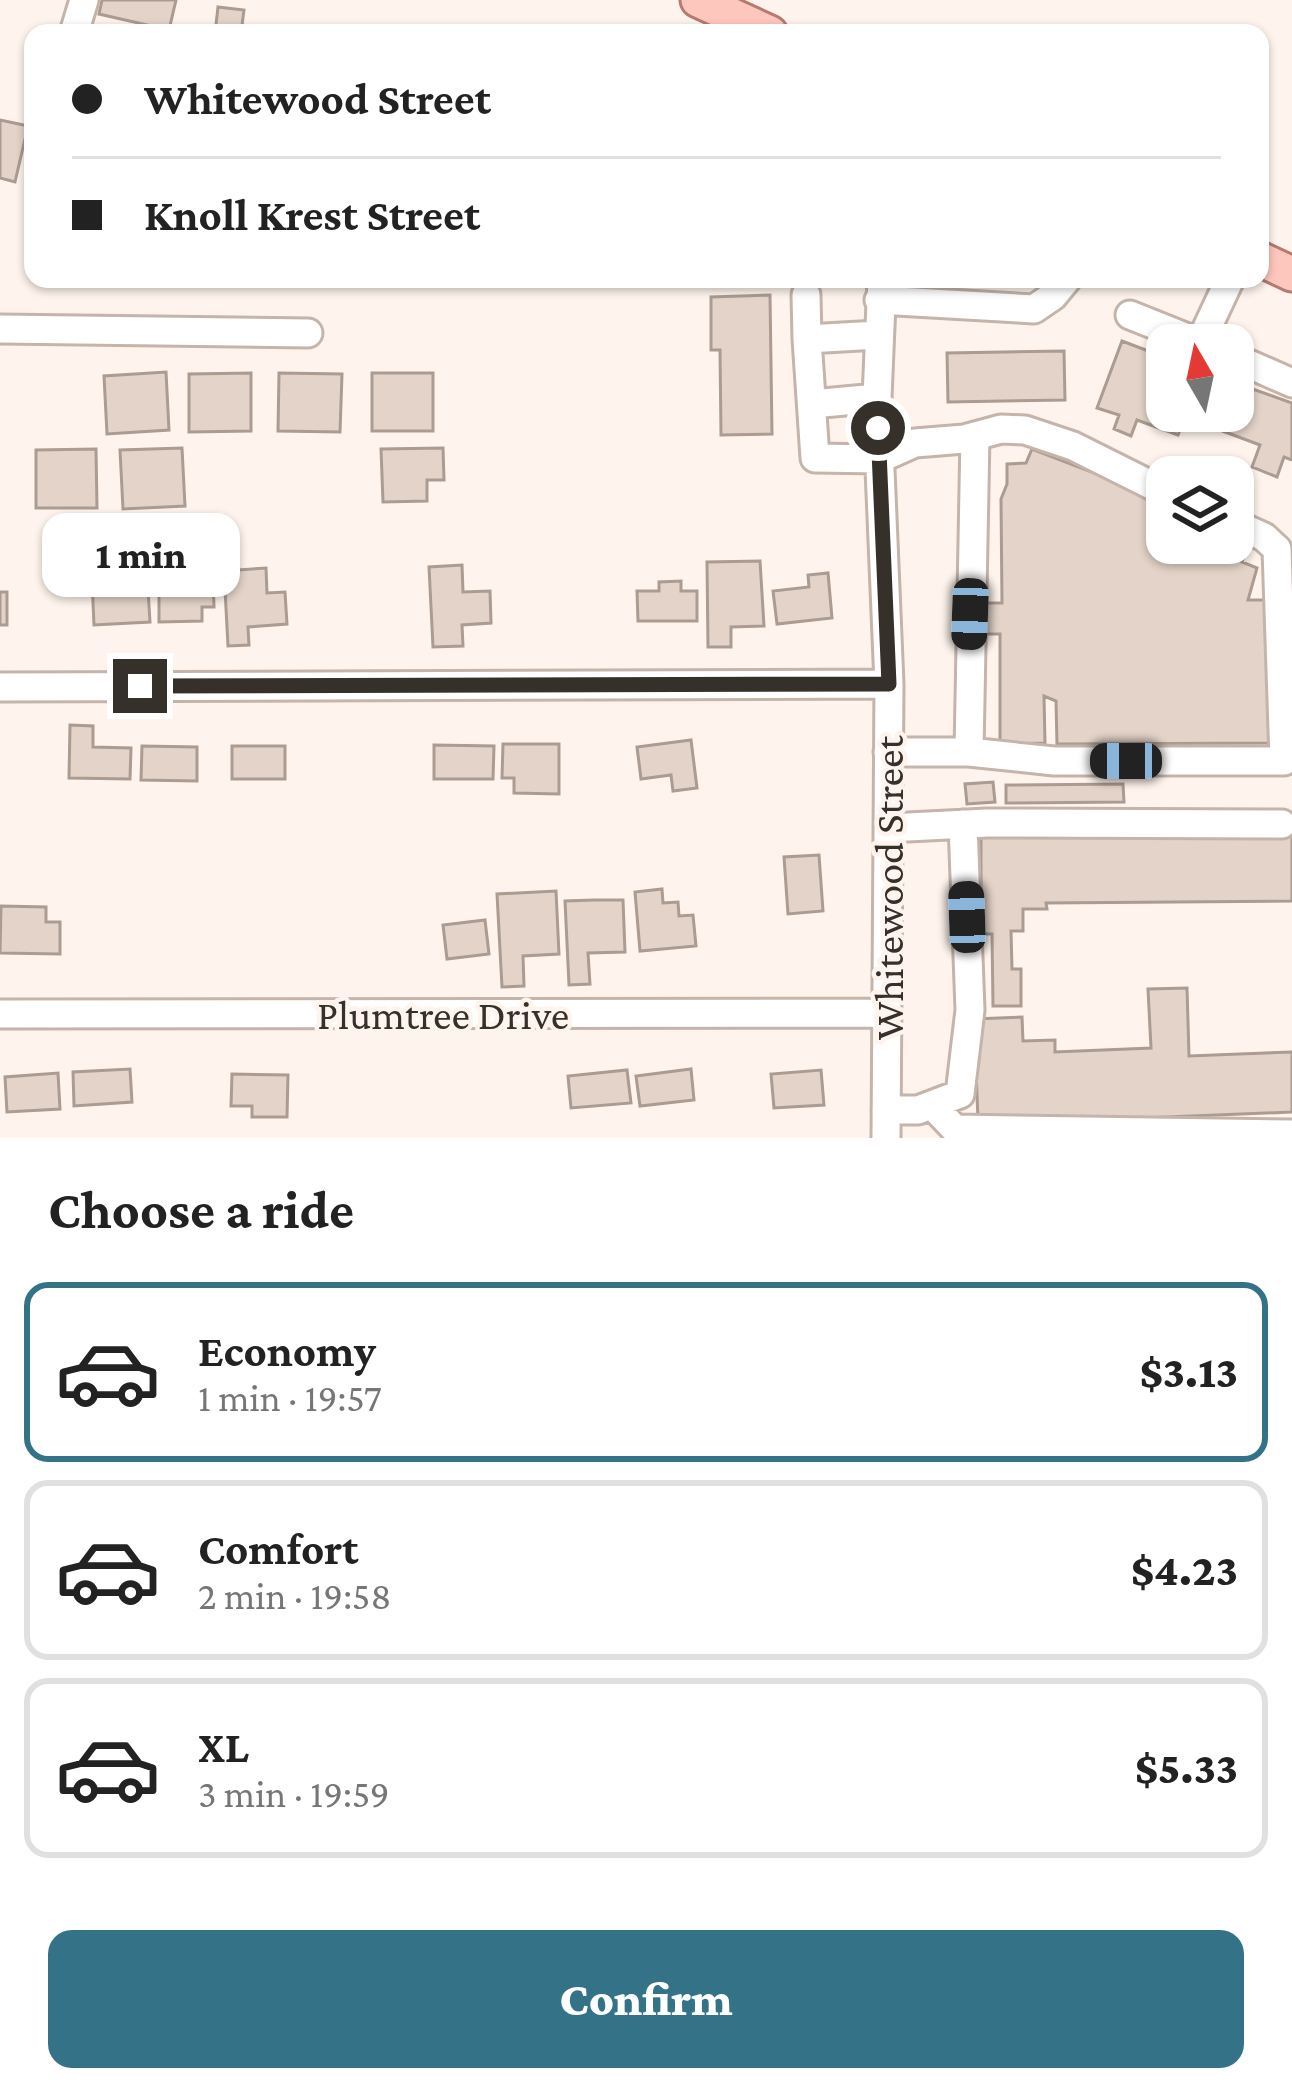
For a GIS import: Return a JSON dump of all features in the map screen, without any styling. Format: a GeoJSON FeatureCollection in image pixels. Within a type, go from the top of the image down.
{"type":"FeatureCollection","features":[{"type":"Feature","properties":{"kind":"main road"},"geometry":{"type":"LineString","coordinates":[[698,0],[750,24]]}},
{"type":"Feature","properties":{"kind":"street"},"geometry":{"type":"LineString","coordinates":[[881,290],[983,293],[1034,309],[1059,288]]}},
{"type":"Feature","properties":{"kind":"street"},"geometry":{"type":"LineString","coordinates":[[1211,324],[1226,288]]}},
{"type":"Feature","properties":{"kind":"street","name":"Whitewood Street"},"geometry":{"type":"LineString","coordinates":[[881,290],[877,398],[889,684],[886,1124]]}},
{"type":"Feature","properties":{"kind":"street"},"geometry":{"type":"LineString","coordinates":[[806,295],[815,458],[879,459],[915,443],[1001,429],[1024,430],[1073,446],[1146,482]]}},
{"type":"Feature","properties":{"kind":"street"},"geometry":{"type":"LineString","coordinates":[[1130,315],[1152,324]]}},
{"type":"Feature","properties":{"kind":"street"},"geometry":{"type":"LineString","coordinates":[[0,329],[308,333]]}},
{"type":"Feature","properties":{"kind":"street"},"geometry":{"type":"LineString","coordinates":[[807,339],[878,335]]}},
{"type":"Feature","properties":{"kind":"street"},"geometry":{"type":"LineString","coordinates":[[1254,367],[1292,383]]}},
{"type":"Feature","properties":{"kind":"street"},"geometry":{"type":"LineString","coordinates":[[812,404],[877,398]]}},
{"type":"Feature","properties":{"kind":"street"},"geometry":{"type":"LineString","coordinates":[[969,752],[975,436]]}},
{"type":"Feature","properties":{"kind":"street"},"geometry":{"type":"LineString","coordinates":[[888,752],[969,752],[1054,761],[1284,760],[1277,549],[1254,532]]}},
{"type":"Feature","properties":{"kind":"street"},"geometry":{"type":"LineString","coordinates":[[0,686],[889,684]]}},
{"type":"Feature","properties":{"kind":"street"},"geometry":{"type":"LineString","coordinates":[[886,1124],[960,1094],[970,1010],[963,824]]}},
{"type":"Feature","properties":{"kind":"street"},"geometry":{"type":"LineString","coordinates":[[888,828],[1282,824]]}},
{"type":"Feature","properties":{"kind":"street","name":"Plumtree Drive"},"geometry":{"type":"LineString","coordinates":[[0,1014],[887,1013]]}},
{"type":"Feature","properties":{"kind":"street"},"geometry":{"type":"LineString","coordinates":[[932,1105],[956,1129],[1292,1134]]}},
{"type":"Feature","properties":{"kind":"building"},"geometry":{"type":"Polygon","coordinates":[[[102,0],[176,0],[170,24],[143,24],[99,14],[102,0]]]}},
{"type":"Feature","properties":{"kind":"building"},"geometry":{"type":"Polygon","coordinates":[[[218,7],[244,10],[242,24],[216,24],[218,7]]]}},
{"type":"Feature","properties":{"kind":"building"},"geometry":{"type":"Polygon","coordinates":[[[0,120],[24,125],[15,182],[0,178],[0,120]]]}},
{"type":"Feature","properties":{"kind":"building"},"geometry":{"type":"Polygon","coordinates":[[[770,295],[772,434],[721,435],[720,350],[711,350],[711,297],[770,295]]]}},
{"type":"Feature","properties":{"kind":"building"},"geometry":{"type":"Polygon","coordinates":[[[1122,341],[1146,350],[1146,423],[1137,420],[1131,436],[1114,429],[1119,415],[1097,408],[1122,341]]]}},
{"type":"Feature","properties":{"kind":"building"},"geometry":{"type":"Polygon","coordinates":[[[1064,351],[1065,400],[948,402],[947,353],[1064,351]]]}},
{"type":"Feature","properties":{"kind":"building"},"geometry":{"type":"Polygon","coordinates":[[[166,372],[169,430],[107,434],[104,376],[166,372]]]}},
{"type":"Feature","properties":{"kind":"building"},"geometry":{"type":"Polygon","coordinates":[[[251,373],[251,431],[189,432],[189,374],[251,373]]]}},
{"type":"Feature","properties":{"kind":"building"},"geometry":{"type":"Polygon","coordinates":[[[279,373],[342,374],[340,432],[278,431],[279,373]]]}},
{"type":"Feature","properties":{"kind":"building"},"geometry":{"type":"Polygon","coordinates":[[[372,373],[433,373],[433,431],[372,431],[372,373]]]}},
{"type":"Feature","properties":{"kind":"building"},"geometry":{"type":"Polygon","coordinates":[[[1254,389],[1292,403],[1292,460],[1284,457],[1277,477],[1254,468],[1260,445],[1225,432],[1254,432],[1254,389]]]}},
{"type":"Feature","properties":{"kind":"building"},"geometry":{"type":"Polygon","coordinates":[[[182,448],[185,506],[123,509],[120,450],[182,448]]]}},
{"type":"Feature","properties":{"kind":"building"},"geometry":{"type":"Polygon","coordinates":[[[443,448],[444,480],[427,480],[427,501],[383,502],[381,449],[443,448]]]}},
{"type":"Feature","properties":{"kind":"building"},"geometry":{"type":"Polygon","coordinates":[[[96,449],[97,508],[36,508],[36,450],[96,449]]]}},
{"type":"Feature","properties":{"kind":"building"},"geometry":{"type":"Polygon","coordinates":[[[1032,449],[1146,493],[1146,564],[1247,564],[1257,568],[1248,600],[1267,600],[1271,743],[1057,744],[1056,701],[1044,696],[1045,743],[1000,744],[1000,634],[973,634],[972,603],[1002,603],[1001,499],[1007,464],[1026,463],[1032,449]]]}},
{"type":"Feature","properties":{"kind":"building"},"geometry":{"type":"Polygon","coordinates":[[[760,561],[764,626],[731,627],[731,647],[708,647],[707,562],[760,561]]]}},
{"type":"Feature","properties":{"kind":"building"},"geometry":{"type":"Polygon","coordinates":[[[462,565],[463,592],[490,591],[491,623],[462,625],[463,646],[433,647],[429,567],[462,565]]]}},
{"type":"Feature","properties":{"kind":"building"},"geometry":{"type":"Polygon","coordinates":[[[266,568],[267,593],[285,592],[287,624],[248,627],[249,645],[228,646],[224,571],[266,568]]]}},
{"type":"Feature","properties":{"kind":"building"},"geometry":{"type":"Polygon","coordinates":[[[828,573],[832,618],[777,624],[773,591],[809,587],[808,575],[828,573]]]}},
{"type":"Feature","properties":{"kind":"building"},"geometry":{"type":"Polygon","coordinates":[[[213,576],[214,607],[202,607],[202,621],[159,622],[159,578],[213,576]]]}},
{"type":"Feature","properties":{"kind":"building"},"geometry":{"type":"Polygon","coordinates":[[[121,578],[122,591],[148,589],[150,622],[94,625],[92,580],[121,578]]]}},
{"type":"Feature","properties":{"kind":"building"},"geometry":{"type":"Polygon","coordinates":[[[681,581],[681,591],[697,591],[697,621],[638,621],[637,591],[659,591],[659,582],[681,581]]]}},
{"type":"Feature","properties":{"kind":"building"},"geometry":{"type":"Polygon","coordinates":[[[0,592],[7,592],[7,625],[0,625],[0,592]]]}},
{"type":"Feature","properties":{"kind":"building"},"geometry":{"type":"Polygon","coordinates":[[[70,725],[93,726],[93,747],[131,748],[130,779],[69,778],[70,725]]]}},
{"type":"Feature","properties":{"kind":"building"},"geometry":{"type":"Polygon","coordinates":[[[691,740],[697,788],[673,791],[671,775],[641,779],[637,747],[691,740]]]}},
{"type":"Feature","properties":{"kind":"building"},"geometry":{"type":"Polygon","coordinates":[[[503,744],[559,744],[559,794],[514,793],[514,778],[502,778],[503,744]]]}},
{"type":"Feature","properties":{"kind":"building"},"geometry":{"type":"Polygon","coordinates":[[[434,745],[494,746],[493,779],[434,779],[434,745]]]}},
{"type":"Feature","properties":{"kind":"building"},"geometry":{"type":"Polygon","coordinates":[[[142,746],[197,747],[197,781],[141,780],[142,746]]]}},
{"type":"Feature","properties":{"kind":"building"},"geometry":{"type":"Polygon","coordinates":[[[232,746],[285,746],[285,779],[232,779],[232,746]]]}},
{"type":"Feature","properties":{"kind":"building"},"geometry":{"type":"Polygon","coordinates":[[[993,782],[995,802],[967,804],[965,784],[993,782]]]}},
{"type":"Feature","properties":{"kind":"building"},"geometry":{"type":"Polygon","coordinates":[[[1123,784],[1124,802],[1006,803],[1006,785],[1123,784]]]}},
{"type":"Feature","properties":{"kind":"building"},"geometry":{"type":"Polygon","coordinates":[[[1292,834],[1292,901],[1046,903],[1047,909],[1023,909],[1023,931],[1011,931],[1012,969],[1021,969],[1021,1006],[993,1006],[992,934],[981,934],[981,837],[1292,834]]]}},
{"type":"Feature","properties":{"kind":"building"},"geometry":{"type":"Polygon","coordinates":[[[819,855],[823,911],[788,914],[784,857],[819,855]]]}},
{"type":"Feature","properties":{"kind":"building"},"geometry":{"type":"Polygon","coordinates":[[[662,889],[663,903],[678,902],[679,916],[693,915],[696,946],[640,951],[635,892],[662,889]]]}},
{"type":"Feature","properties":{"kind":"building"},"geometry":{"type":"Polygon","coordinates":[[[556,891],[559,954],[523,956],[524,986],[502,987],[497,894],[556,891]]]}},
{"type":"Feature","properties":{"kind":"building"},"geometry":{"type":"Polygon","coordinates":[[[623,900],[625,952],[588,953],[590,984],[569,985],[565,901],[623,900]]]}},
{"type":"Feature","properties":{"kind":"building"},"geometry":{"type":"Polygon","coordinates":[[[1,906],[46,907],[46,922],[60,922],[60,954],[0,953],[1,906]]]}},
{"type":"Feature","properties":{"kind":"building"},"geometry":{"type":"Polygon","coordinates":[[[485,920],[489,954],[447,959],[443,925],[485,920]]]}},
{"type":"Feature","properties":{"kind":"building"},"geometry":{"type":"Polygon","coordinates":[[[1187,988],[1189,1056],[1292,1052],[1292,1112],[1017,1123],[978,1120],[974,1019],[1022,1017],[1023,1041],[1055,1040],[1055,1052],[1151,1048],[1148,989],[1187,988]]]}},
{"type":"Feature","properties":{"kind":"building"},"geometry":{"type":"Polygon","coordinates":[[[130,1069],[132,1102],[74,1106],[73,1072],[130,1069]]]}},
{"type":"Feature","properties":{"kind":"building"},"geometry":{"type":"Polygon","coordinates":[[[691,1069],[694,1100],[640,1106],[636,1076],[691,1069]]]}},
{"type":"Feature","properties":{"kind":"building"},"geometry":{"type":"Polygon","coordinates":[[[627,1070],[631,1103],[571,1108],[568,1076],[627,1070]]]}},
{"type":"Feature","properties":{"kind":"building"},"geometry":{"type":"Polygon","coordinates":[[[821,1070],[824,1105],[774,1108],[771,1074],[821,1070]]]}},
{"type":"Feature","properties":{"kind":"building"},"geometry":{"type":"Polygon","coordinates":[[[58,1073],[60,1109],[7,1112],[5,1077],[58,1073]]]}},
{"type":"Feature","properties":{"kind":"building"},"geometry":{"type":"Polygon","coordinates":[[[232,1074],[288,1075],[287,1117],[252,1117],[252,1106],[231,1106],[232,1074]]]}},
{"type":"Feature","properties":{"kind":"route"},"geometry":{"type":"LineString","coordinates":[[140,686],[889,684],[878,428]]}}]}
